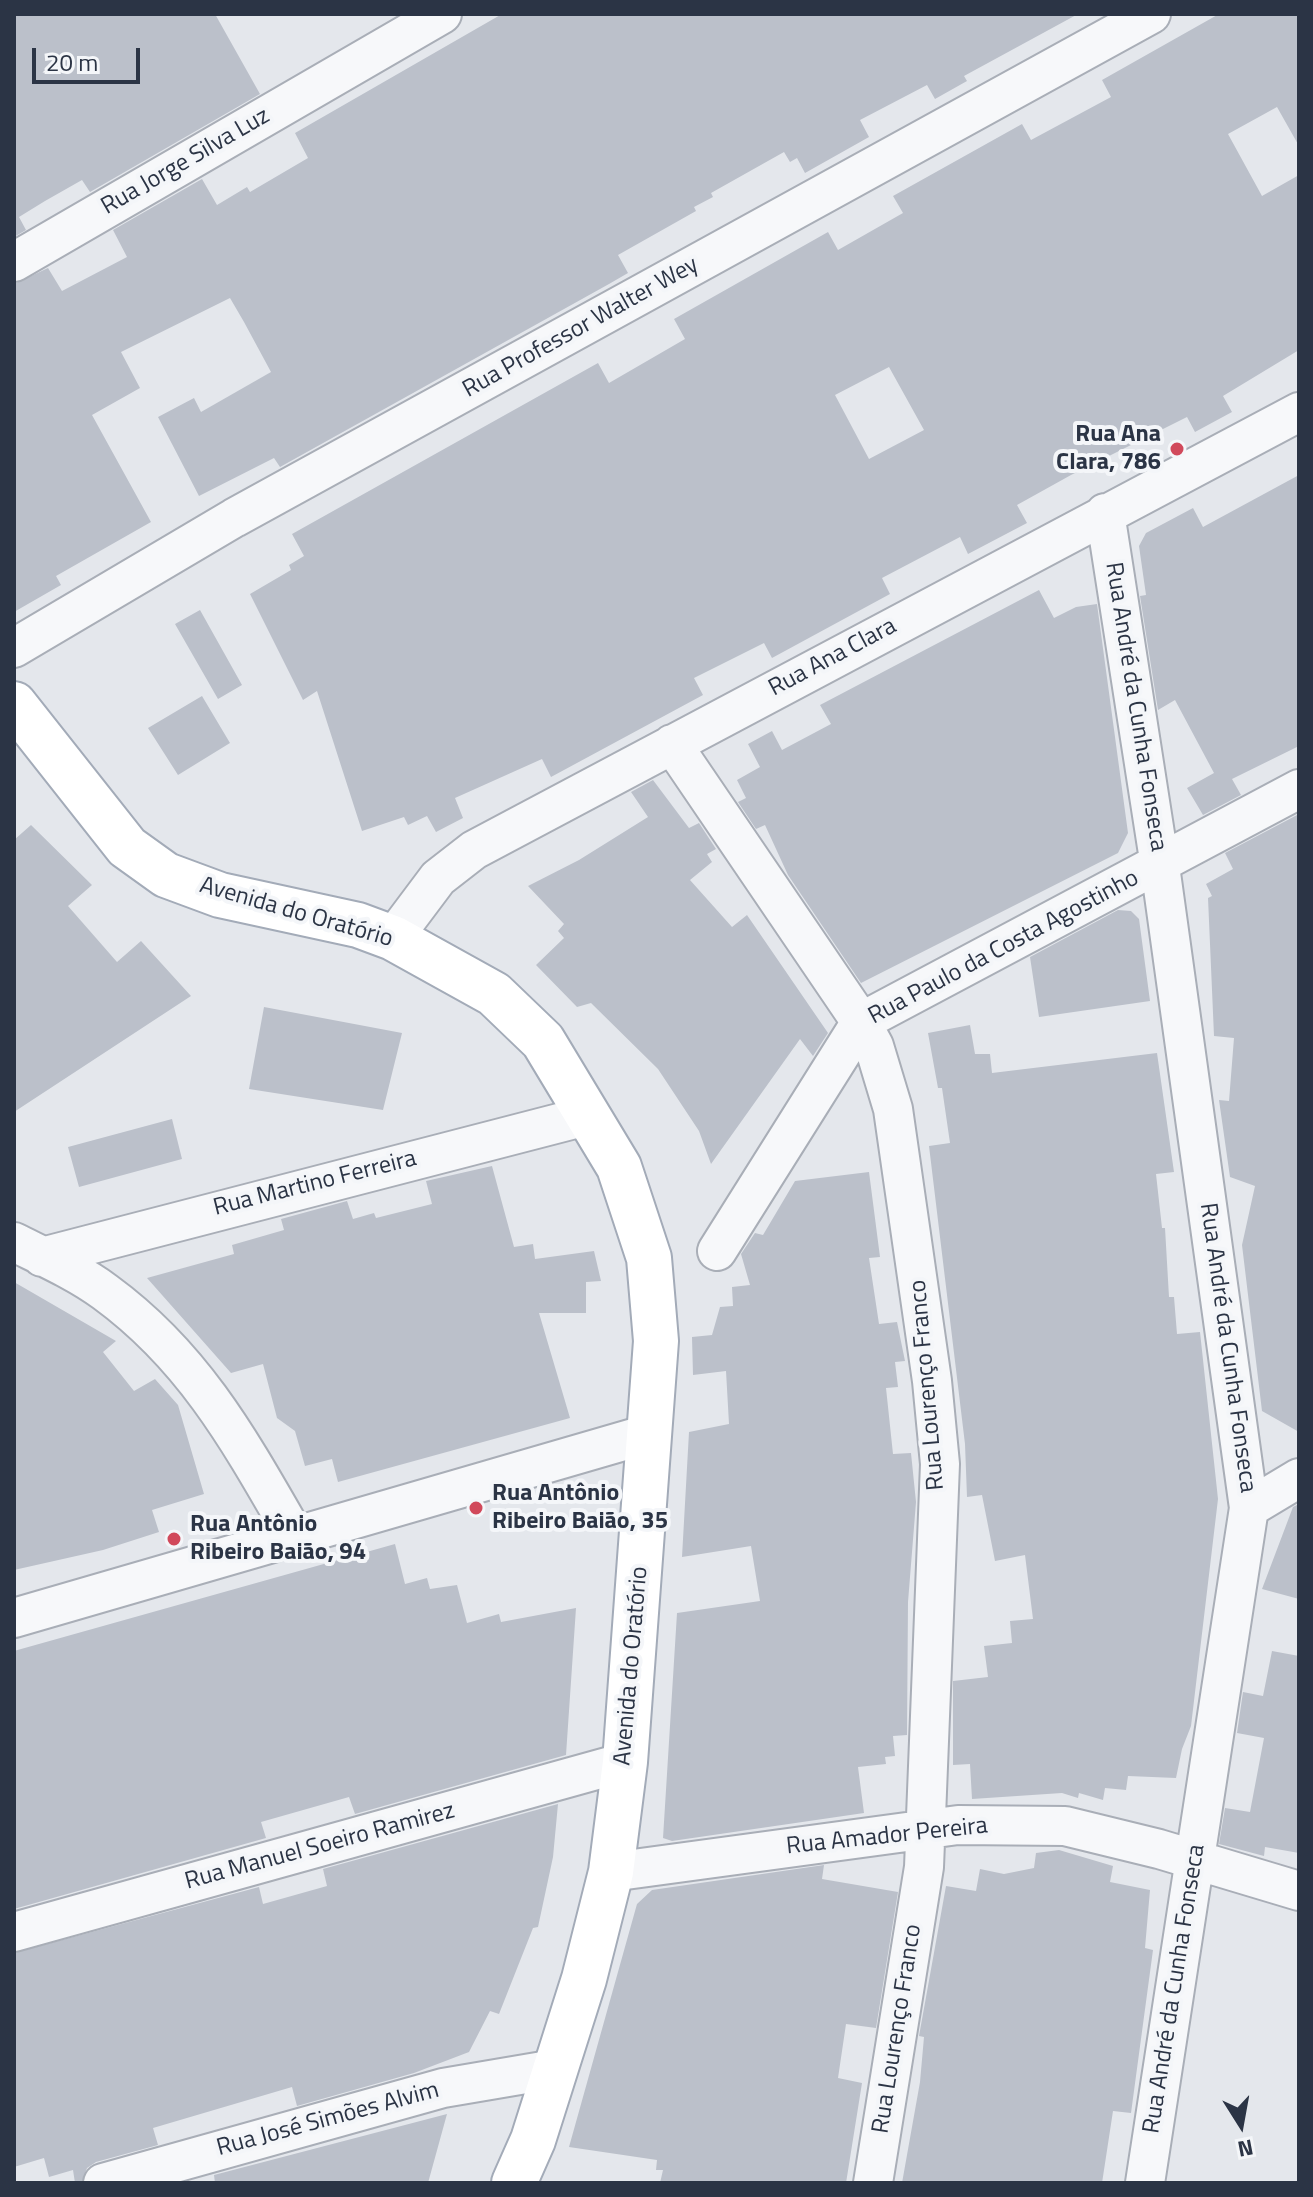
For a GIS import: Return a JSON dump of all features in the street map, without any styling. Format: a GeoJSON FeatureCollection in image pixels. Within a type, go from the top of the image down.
{"type":"FeatureCollection","features":[{"type":"Feature","properties":{"kind":"main road","name":"Avenida do Oratório"},"geometry":{"type":"LineString","coordinates":[[14,704],[127,847],[166,875],[220,895],[358,925],[393,938],[494,994],[543,1041],[619,1167],[649,1258],[656,1341],[625,1762],[611,1872],[584,1979],[533,2140],[514,2183]]}},
{"type":"Feature","properties":{"kind":"street","name":"Rua Jorge Silva Luz"},"geometry":{"type":"LineString","coordinates":[[14,262],[442,14]]}},
{"type":"Feature","properties":{"kind":"street","name":"Rua Professor Walter Wey"},"geometry":{"type":"LineString","coordinates":[[14,648],[234,518],[1151,14]]}},
{"type":"Feature","properties":{"kind":"street","name":"Rua Ana Clara"},"geometry":{"type":"LineString","coordinates":[[393,938],[438,878],[474,850],[1299,412]]}},
{"type":"Feature","properties":{"kind":"street","name":"Rua André da Cunha Fonseca"},"geometry":{"type":"LineString","coordinates":[[1105,513],[1160,866],[1249,1508],[1145,2183]]}},
{"type":"Feature","properties":{"kind":"street","name":"Rua Lourenço Franco"},"geometry":{"type":"LineString","coordinates":[[672,744],[861,1022],[874,1046],[893,1109],[932,1381],[940,1464],[924,1867],[873,2183]]}},
{"type":"Feature","properties":{"kind":"street","name":"Rua Paulo da Costa Agostinho"},"geometry":{"type":"LineString","coordinates":[[717,1251],[861,1022],[1160,866],[1299,789]]}},
{"type":"Feature","properties":{"kind":"street","name":"Rua Martino Ferreira"},"geometry":{"type":"LineString","coordinates":[[28,1250],[590,1115]]}},
{"type":"Feature","properties":{"kind":"street"},"geometry":{"type":"LineString","coordinates":[[28,1250],[103,1290],[160,1337],[207,1390],[294,1535]]}},
{"type":"Feature","properties":{"kind":"street"},"geometry":{"type":"LineString","coordinates":[[14,1618],[651,1433]]}},
{"type":"Feature","properties":{"kind":"street"},"geometry":{"type":"LineString","coordinates":[[1249,1508],[1299,1478]]}},
{"type":"Feature","properties":{"kind":"street","name":"Rua Manuel Soeiro Ramirez"},"geometry":{"type":"LineString","coordinates":[[14,1932],[625,1762]]}},
{"type":"Feature","properties":{"kind":"street","name":"Rua Amador Pereira"},"geometry":{"type":"LineString","coordinates":[[611,1872],[958,1825],[1065,1826],[1299,1891]]}},
{"type":"Feature","properties":{"kind":"street","name":"Rua José Simões Alvim"},"geometry":{"type":"LineString","coordinates":[[103,2183],[443,2088],[555,2069]]}},
{"type":"Feature","properties":{"kind":"building"},"geometry":{"type":"Polygon","coordinates":[[[14,14],[215,14],[260,94],[90,192],[82,180],[45,201],[19,217],[26,230],[14,237],[14,14]]]}},
{"type":"Feature","properties":{"kind":"building"},"geometry":{"type":"Polygon","coordinates":[[[502,14],[1078,14],[964,76],[967,81],[935,99],[927,85],[860,120],[869,137],[805,173],[797,158],[790,162],[784,152],[711,193],[713,197],[694,207],[696,211],[618,255],[628,273],[280,467],[274,458],[199,496],[158,417],[194,398],[201,412],[271,372],[244,322],[230,298],[121,352],[140,388],[92,415],[151,522],[56,576],[61,585],[14,612],[14,284],[48,268],[62,291],[127,257],[113,230],[202,179],[217,205],[247,187],[250,192],[308,158],[295,133],[502,14]]]}},
{"type":"Feature","properties":{"kind":"building"},"geometry":{"type":"Polygon","coordinates":[[[1219,14],[1299,14],[1299,146],[1277,107],[1228,134],[1262,196],[1299,175],[1299,350],[1223,396],[1232,412],[1195,432],[1187,417],[1071,475],[1017,505],[1027,523],[968,554],[960,537],[882,578],[890,594],[772,658],[764,643],[694,678],[703,695],[551,777],[542,759],[455,798],[463,818],[436,832],[427,816],[408,825],[404,817],[362,831],[317,691],[303,700],[250,594],[291,570],[289,565],[304,556],[292,534],[598,363],[609,383],[685,339],[674,319],[828,232],[838,250],[903,213],[893,196],[1022,124],[1031,140],[1111,97],[1102,80],[1219,14]],[[889,367],[835,395],[869,459],[924,430],[889,367]]]}},
{"type":"Feature","properties":{"kind":"building"},"geometry":{"type":"Polygon","coordinates":[[[1299,475],[1299,746],[1232,779],[1241,795],[1203,815],[1187,788],[1214,773],[1175,700],[1158,710],[1140,596],[1146,595],[1139,546],[1146,533],[1193,508],[1203,527],[1299,475]]]}},
{"type":"Feature","properties":{"kind":"building"},"geometry":{"type":"Polygon","coordinates":[[[1039,590],[1054,618],[1076,607],[1097,604],[1128,833],[1118,853],[861,983],[788,875],[765,825],[756,829],[738,802],[746,798],[737,780],[760,767],[748,744],[772,731],[782,750],[831,724],[820,705],[1039,590]]]}},
{"type":"Feature","properties":{"kind":"building"},"geometry":{"type":"Polygon","coordinates":[[[200,610],[242,685],[218,699],[175,624],[200,610]]]}},
{"type":"Feature","properties":{"kind":"building"},"geometry":{"type":"Polygon","coordinates":[[[202,696],[230,743],[178,775],[148,728],[202,696]]]}},
{"type":"Feature","properties":{"kind":"building"},"geometry":{"type":"Polygon","coordinates":[[[653,780],[689,828],[699,823],[716,849],[707,854],[712,862],[690,880],[732,927],[747,915],[828,1033],[813,1056],[800,1039],[711,1164],[699,1131],[658,1069],[591,1003],[577,1007],[536,965],[564,938],[558,931],[564,924],[528,886],[579,860],[648,817],[631,792],[653,780]]]}},
{"type":"Feature","properties":{"kind":"building"},"geometry":{"type":"Polygon","coordinates":[[[1299,814],[1299,1432],[1262,1411],[1242,1245],[1255,1186],[1230,1177],[1219,1100],[1229,1101],[1234,1038],[1214,1036],[1208,898],[1212,896],[1206,884],[1233,869],[1225,853],[1299,814]]]}},
{"type":"Feature","properties":{"kind":"building"},"geometry":{"type":"Polygon","coordinates":[[[31,825],[92,885],[68,906],[117,962],[141,941],[191,996],[14,1112],[14,840],[31,825]]]}},
{"type":"Feature","properties":{"kind":"building"},"geometry":{"type":"Polygon","coordinates":[[[1118,910],[1131,911],[1139,919],[1150,1001],[1039,1017],[1030,957],[1118,910]]]}},
{"type":"Feature","properties":{"kind":"building"},"geometry":{"type":"Polygon","coordinates":[[[264,1007],[402,1033],[383,1110],[249,1089],[264,1007]]]}},
{"type":"Feature","properties":{"kind":"building"},"geometry":{"type":"Polygon","coordinates":[[[970,1025],[975,1054],[990,1054],[992,1073],[1157,1053],[1174,1172],[1156,1174],[1162,1228],[1165,1228],[1169,1297],[1174,1297],[1177,1334],[1200,1332],[1218,1499],[1191,1726],[1176,1778],[1128,1776],[1126,1790],[1105,1788],[1103,1800],[1079,1793],[1078,1798],[1062,1793],[972,1799],[970,1764],[953,1765],[953,1681],[988,1677],[984,1646],[1012,1643],[1010,1621],[1033,1619],[1025,1555],[995,1561],[982,1495],[967,1497],[965,1444],[929,1146],[950,1143],[942,1088],[938,1088],[928,1033],[970,1025]]]}},
{"type":"Feature","properties":{"kind":"building"},"geometry":{"type":"Polygon","coordinates":[[[172,1119],[182,1159],[79,1187],[68,1147],[172,1119]]]}},
{"type":"Feature","properties":{"kind":"building"},"geometry":{"type":"Polygon","coordinates":[[[492,1166],[514,1247],[533,1244],[535,1259],[594,1251],[601,1281],[586,1282],[586,1313],[539,1313],[570,1418],[338,1482],[332,1459],[305,1466],[295,1431],[277,1418],[263,1364],[231,1373],[147,1278],[234,1254],[232,1245],[284,1230],[281,1219],[347,1201],[353,1219],[374,1213],[376,1218],[432,1204],[426,1181],[492,1166]]]}},
{"type":"Feature","properties":{"kind":"building"},"geometry":{"type":"Polygon","coordinates":[[[869,1172],[880,1257],[869,1258],[879,1324],[897,1322],[905,1361],[895,1362],[898,1387],[886,1388],[893,1454],[911,1453],[916,1502],[908,1602],[907,1735],[893,1736],[895,1756],[885,1757],[886,1764],[858,1767],[864,1813],[672,1841],[663,1838],[677,1613],[760,1601],[751,1546],[682,1557],[689,1432],[729,1424],[726,1371],[693,1375],[692,1337],[712,1335],[720,1307],[733,1306],[732,1287],[750,1285],[741,1254],[755,1233],[763,1235],[795,1181],[869,1172]]]}},
{"type":"Feature","properties":{"kind":"building"},"geometry":{"type":"Polygon","coordinates":[[[14,1282],[116,1341],[103,1352],[134,1391],[155,1379],[178,1405],[204,1494],[152,1510],[159,1532],[103,1550],[14,1570],[14,1282]]]}},
{"type":"Feature","properties":{"kind":"building"},"geometry":{"type":"Polygon","coordinates":[[[1299,1504],[1299,1599],[1262,1589],[1293,1507],[1299,1504]]]}},
{"type":"Feature","properties":{"kind":"building"},"geometry":{"type":"Polygon","coordinates":[[[395,1544],[405,1584],[427,1578],[430,1589],[457,1585],[467,1623],[499,1614],[501,1622],[576,1608],[566,1755],[355,1814],[349,1797],[261,1822],[266,1838],[14,1909],[14,1651],[395,1544]]]}},
{"type":"Feature","properties":{"kind":"building"},"geometry":{"type":"Polygon","coordinates":[[[1272,1651],[1299,1656],[1299,1853],[1265,1847],[1264,1856],[1219,1844],[1225,1808],[1250,1812],[1264,1738],[1237,1733],[1243,1692],[1263,1696],[1272,1651]]]}},
{"type":"Feature","properties":{"kind":"building"},"geometry":{"type":"Polygon","coordinates":[[[558,1804],[553,1857],[538,1927],[533,1928],[499,2014],[490,2011],[469,2052],[414,2073],[297,2106],[292,2087],[153,2128],[158,2145],[96,2162],[87,2168],[82,2183],[75,2183],[73,2170],[49,2177],[44,2158],[14,2167],[14,1953],[259,1887],[263,1904],[327,1886],[323,1869],[558,1804]]]}},
{"type":"Feature","properties":{"kind":"building"},"geometry":{"type":"Polygon","coordinates":[[[1059,1850],[1113,1866],[1110,1882],[1150,1890],[1145,1948],[1153,1950],[1131,2113],[1113,2111],[1102,2183],[902,2183],[920,2082],[924,2037],[919,2036],[946,1886],[976,1891],[980,1869],[1004,1874],[1034,1868],[1036,1853],[1059,1850]]]}},
{"type":"Feature","properties":{"kind":"building"},"geometry":{"type":"Polygon","coordinates":[[[824,1865],[822,1879],[898,1892],[876,2028],[846,2024],[838,2078],[862,2083],[846,2183],[660,2183],[663,2170],[656,2170],[657,2160],[569,2147],[637,1904],[652,1890],[824,1865]]]}},
{"type":"Feature","properties":{"kind":"building"},"geometry":{"type":"Polygon","coordinates":[[[447,2114],[428,2183],[215,2183],[214,2175],[447,2114]]]}},
{"type":"Feature","properties":{"kind":"place","name":"Rua Ana Clara, 786"},"geometry":{"type":"Point","coordinates":[1177,449]}},
{"type":"Feature","properties":{"kind":"place","name":"Rua Antônio Ribeiro Baião, 35"},"geometry":{"type":"Point","coordinates":[476,1508]}},
{"type":"Feature","properties":{"kind":"place","name":"Rua Antônio Ribeiro Baião, 94"},"geometry":{"type":"Point","coordinates":[174,1539]}}]}
